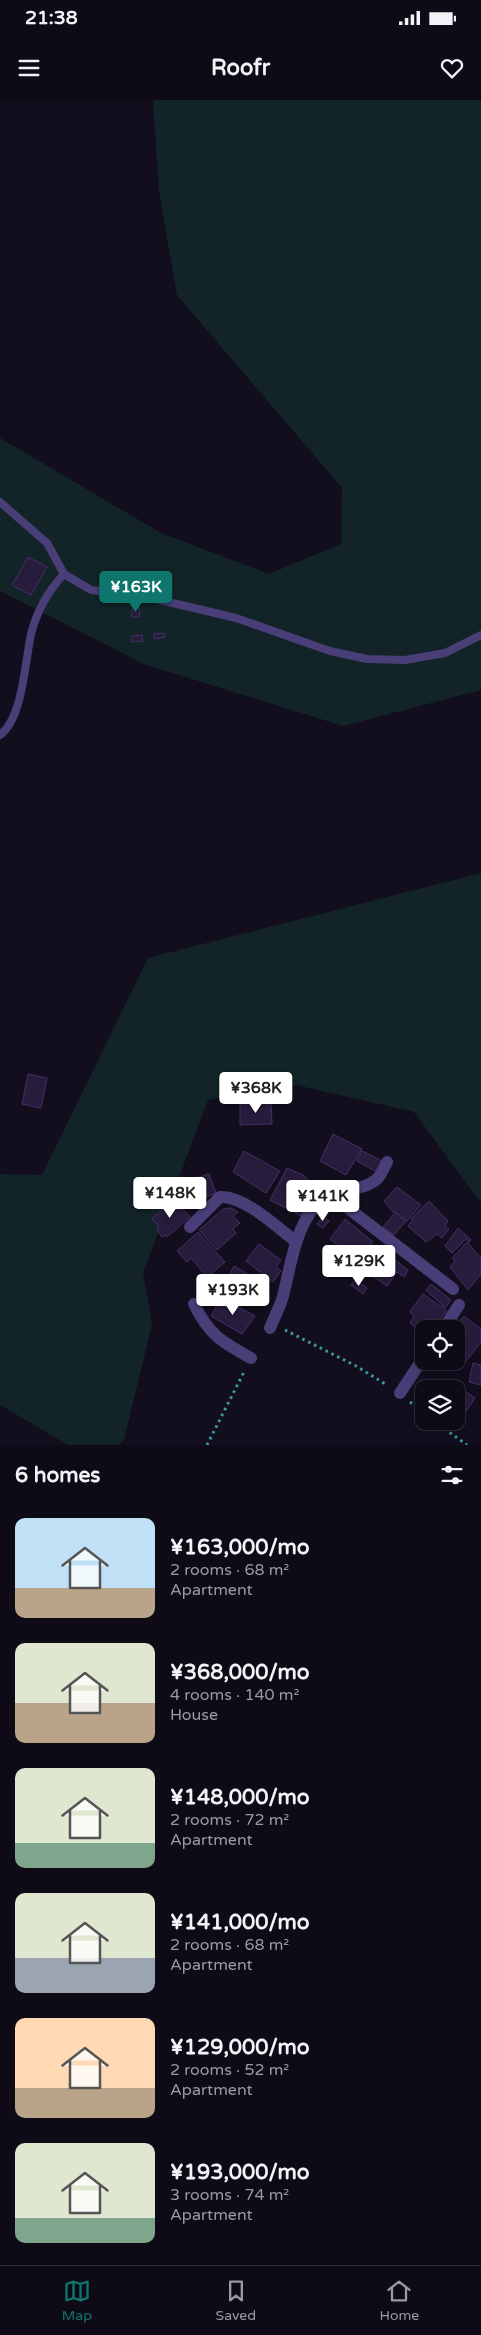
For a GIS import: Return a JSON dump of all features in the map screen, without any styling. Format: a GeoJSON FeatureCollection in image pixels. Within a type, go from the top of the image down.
{"type":"FeatureCollection","features":[{"type":"Feature","properties":{"kind":"street"},"geometry":{"type":"LineString","coordinates":[[270,1328],[283,1299],[295,1241],[306,1218],[316,1204],[333,1192],[370,1184],[379,1177],[387,1162]]}},
{"type":"Feature","properties":{"kind":"street"},"geometry":{"type":"LineString","coordinates":[[333,1192],[348,1208],[453,1289]]}},
{"type":"Feature","properties":{"kind":"street"},"geometry":{"type":"LineString","coordinates":[[190,1227],[220,1197],[229,1196],[247,1206],[295,1241]]}},
{"type":"Feature","properties":{"kind":"street"},"geometry":{"type":"LineString","coordinates":[[194,1304],[203,1323],[216,1337],[251,1358]]}},
{"type":"Feature","properties":{"kind":"street"},"geometry":{"type":"LineString","coordinates":[[449,1320],[459,1305]]}},
{"type":"Feature","properties":{"kind":"street"},"geometry":{"type":"LineString","coordinates":[[400,1393],[415,1370]]}},
{"type":"Feature","properties":{"kind":"lane"},"geometry":{"type":"LineString","coordinates":[[0,502],[47,543],[64,574],[90,590],[143,596],[236,618],[330,651],[368,659],[405,660],[445,652],[481,635]]}},
{"type":"Feature","properties":{"kind":"lane"},"geometry":{"type":"LineString","coordinates":[[0,735],[13,719],[32,632],[51,589],[64,574]]}},
{"type":"Feature","properties":{"kind":"path"},"geometry":{"type":"LineString","coordinates":[[270,1328],[282,1329],[356,1366],[400,1393],[415,1406]]}},
{"type":"Feature","properties":{"kind":"path"},"geometry":{"type":"LineString","coordinates":[[208,1445],[251,1358]]}},
{"type":"Feature","properties":{"kind":"path"},"geometry":{"type":"LineString","coordinates":[[446,1430],[467,1445]]}},
{"type":"Feature","properties":{"kind":"shaded area"},"geometry":{"type":"Polygon","coordinates":[[[153,100],[481,100],[481,690],[343,726],[144,664],[0,591],[0,438],[161,533],[269,574],[341,544],[342,488],[177,295],[159,191],[153,100]]]}},
{"type":"Feature","properties":{"kind":"shaded area"},"geometry":{"type":"Polygon","coordinates":[[[481,873],[481,1203],[414,1112],[296,1085],[208,1100],[143,1273],[152,1324],[124,1440],[118,1445],[68,1445],[0,1405],[0,1174],[42,1175],[148,958],[481,873]]]}},
{"type":"Feature","properties":{"kind":"building"},"geometry":{"type":"Polygon","coordinates":[[[28,557],[47,567],[31,595],[12,585],[28,557]]]}},
{"type":"Feature","properties":{"kind":"building"},"geometry":{"type":"Polygon","coordinates":[[[132,608],[140,609],[139,617],[132,617],[132,608]]]}},
{"type":"Feature","properties":{"kind":"building"},"geometry":{"type":"Polygon","coordinates":[[[164,633],[165,637],[154,639],[154,634],[164,633]]]}},
{"type":"Feature","properties":{"kind":"building"},"geometry":{"type":"Polygon","coordinates":[[[142,635],[143,641],[132,642],[132,636],[142,635]]]}},
{"type":"Feature","properties":{"kind":"building"},"geometry":{"type":"Polygon","coordinates":[[[28,1074],[47,1078],[41,1108],[22,1104],[28,1074]]]}},
{"type":"Feature","properties":{"kind":"building"},"geometry":{"type":"Polygon","coordinates":[[[240,1104],[271,1104],[272,1124],[240,1125],[240,1104]]]}},
{"type":"Feature","properties":{"kind":"building"},"geometry":{"type":"Polygon","coordinates":[[[333,1134],[362,1149],[346,1175],[320,1161],[333,1134]]]}},
{"type":"Feature","properties":{"kind":"building"},"geometry":{"type":"Polygon","coordinates":[[[244,1151],[280,1171],[266,1193],[233,1172],[244,1151]]]}},
{"type":"Feature","properties":{"kind":"building"},"geometry":{"type":"Polygon","coordinates":[[[362,1151],[382,1161],[377,1172],[357,1161],[362,1151]]]}},
{"type":"Feature","properties":{"kind":"building"},"geometry":{"type":"Polygon","coordinates":[[[287,1168],[303,1175],[314,1185],[312,1190],[314,1191],[301,1216],[270,1200],[287,1168]]]}},
{"type":"Feature","properties":{"kind":"building"},"geometry":{"type":"Polygon","coordinates":[[[209,1174],[216,1193],[187,1204],[179,1183],[209,1174]]]}},
{"type":"Feature","properties":{"kind":"building"},"geometry":{"type":"Polygon","coordinates":[[[397,1187],[421,1205],[407,1221],[395,1211],[394,1213],[384,1201],[397,1187]]]}},
{"type":"Feature","properties":{"kind":"building"},"geometry":{"type":"Polygon","coordinates":[[[174,1199],[190,1217],[167,1237],[165,1235],[162,1237],[157,1230],[159,1227],[152,1219],[174,1199]]]}},
{"type":"Feature","properties":{"kind":"building"},"geometry":{"type":"Polygon","coordinates":[[[429,1201],[448,1221],[445,1226],[449,1229],[442,1238],[437,1234],[426,1242],[408,1226],[413,1220],[411,1219],[429,1201]]]}},
{"type":"Feature","properties":{"kind":"building"},"geometry":{"type":"Polygon","coordinates":[[[231,1208],[238,1212],[233,1216],[240,1223],[233,1229],[236,1233],[217,1250],[199,1230],[223,1209],[231,1208]]]}},
{"type":"Feature","properties":{"kind":"building"},"geometry":{"type":"Polygon","coordinates":[[[395,1213],[406,1221],[394,1235],[383,1227],[395,1213]]]}},
{"type":"Feature","properties":{"kind":"building"},"geometry":{"type":"Polygon","coordinates":[[[323,1216],[329,1221],[323,1228],[317,1224],[323,1216]]]}},
{"type":"Feature","properties":{"kind":"building"},"geometry":{"type":"Polygon","coordinates":[[[345,1219],[373,1242],[358,1261],[330,1239],[345,1219]]]}},
{"type":"Feature","properties":{"kind":"building"},"geometry":{"type":"Polygon","coordinates":[[[458,1228],[471,1240],[469,1242],[466,1239],[452,1253],[445,1246],[458,1228]]]}},
{"type":"Feature","properties":{"kind":"building"},"geometry":{"type":"Polygon","coordinates":[[[198,1232],[225,1262],[207,1277],[191,1258],[187,1262],[177,1251],[198,1232]]]}},
{"type":"Feature","properties":{"kind":"building"},"geometry":{"type":"Polygon","coordinates":[[[467,1242],[481,1258],[481,1274],[468,1290],[450,1267],[455,1261],[452,1258],[467,1242]]]}},
{"type":"Feature","properties":{"kind":"building"},"geometry":{"type":"Polygon","coordinates":[[[259,1244],[281,1260],[276,1267],[281,1271],[273,1282],[246,1261],[259,1244]]]}},
{"type":"Feature","properties":{"kind":"building"},"geometry":{"type":"Polygon","coordinates":[[[376,1245],[408,1270],[404,1277],[397,1272],[387,1286],[367,1272],[371,1266],[364,1261],[376,1245]]]}},
{"type":"Feature","properties":{"kind":"building"},"geometry":{"type":"Polygon","coordinates":[[[234,1266],[259,1281],[248,1300],[223,1286],[234,1266]]]}},
{"type":"Feature","properties":{"kind":"building"},"geometry":{"type":"Polygon","coordinates":[[[355,1280],[367,1288],[363,1294],[351,1285],[355,1280]]]}},
{"type":"Feature","properties":{"kind":"building"},"geometry":{"type":"Polygon","coordinates":[[[431,1284],[451,1300],[445,1308],[426,1290],[431,1284]]]}},
{"type":"Feature","properties":{"kind":"building"},"geometry":{"type":"Polygon","coordinates":[[[423,1294],[447,1311],[439,1320],[415,1320],[415,1327],[410,1323],[414,1317],[410,1311],[423,1294]]]}},
{"type":"Feature","properties":{"kind":"building"},"geometry":{"type":"Polygon","coordinates":[[[221,1298],[255,1316],[242,1334],[211,1316],[221,1298]]]}},
{"type":"Feature","properties":{"kind":"building"},"geometry":{"type":"Polygon","coordinates":[[[464,1316],[481,1329],[481,1342],[466,1361],[465,1320],[461,1320],[464,1316]]]}},
{"type":"Feature","properties":{"kind":"building"},"geometry":{"type":"Polygon","coordinates":[[[473,1363],[481,1365],[481,1385],[469,1382],[473,1363]]]}},
{"type":"Feature","properties":{"kind":"building"},"geometry":{"type":"Polygon","coordinates":[[[465,1391],[475,1398],[465,1413],[465,1391]]]}}]}
